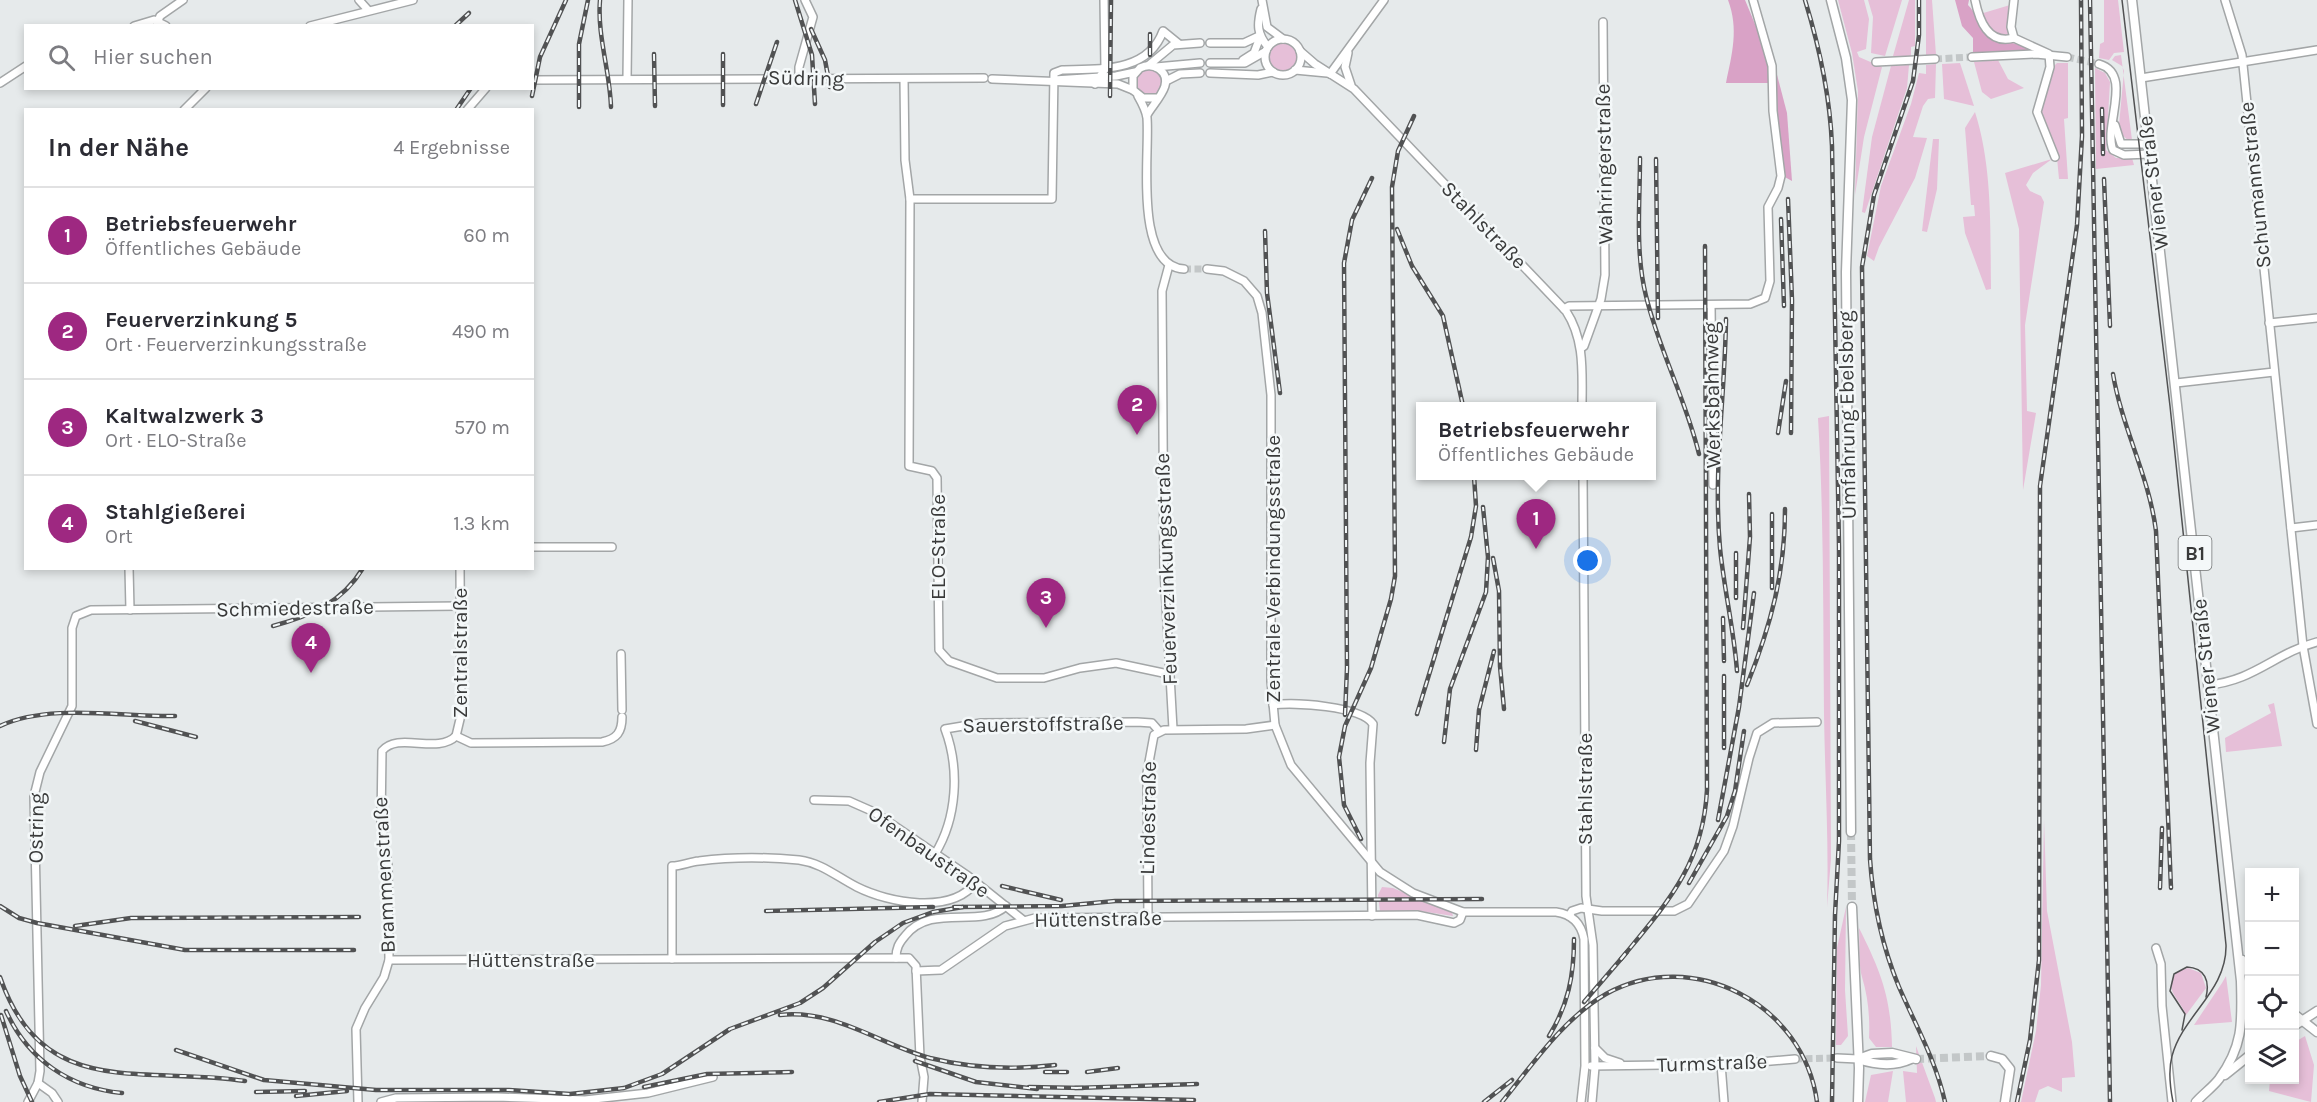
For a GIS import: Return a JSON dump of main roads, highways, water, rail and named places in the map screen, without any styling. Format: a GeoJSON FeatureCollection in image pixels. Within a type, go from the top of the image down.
{"type":"FeatureCollection","features":[{"type":"Feature","properties":{"kind":"main road","name":"Umfahrung Ebelsberg"},"geometry":{"type":"LineString","coordinates":[[1831,0],[1846,58],[1852,100],[1846,272],[1851,832]]}},
{"type":"Feature","properties":{"kind":"main road","name":"Wiener Straße"},"geometry":{"type":"LineString","coordinates":[[2132,0],[2238,951],[2245,979],[2237,1051],[2218,1081],[2196,1102]]}},
{"type":"Feature","properties":{"kind":"main road"},"geometry":{"type":"LineString","coordinates":[[1852,907],[1858,1102]]}},
{"type":"Feature","properties":{"kind":"main road"},"geometry":{"type":"LineString","coordinates":[[2299,1023],[2317,1011]]}},
{"type":"Feature","properties":{"kind":"main road"},"geometry":{"type":"LineString","coordinates":[[2299,1017],[2317,1032]]}},
{"type":"Feature","properties":{"kind":"main road"},"geometry":{"type":"LineString","coordinates":[[1858,1059],[1872,1054],[1892,1053],[1913,1059]]}},
{"type":"Feature","properties":{"kind":"main road"},"geometry":{"type":"LineString","coordinates":[[1991,1056],[2002,1059],[2010,1069],[2005,1102]]}},
{"type":"Feature","properties":{"kind":"main road"},"geometry":{"type":"LineString","coordinates":[[2218,1081],[2245,1059]]}},
{"type":"Feature","properties":{"kind":"tunnel"},"geometry":{"type":"LineString","coordinates":[[1935,59],[1972,57]]}},
{"type":"Feature","properties":{"kind":"tunnel"},"geometry":{"type":"LineString","coordinates":[[2067,57],[2099,64]]}},
{"type":"Feature","properties":{"kind":"tunnel"},"geometry":{"type":"LineString","coordinates":[[1184,269],[1207,269]]}},
{"type":"Feature","properties":{"kind":"tunnel"},"geometry":{"type":"LineString","coordinates":[[1851,832],[1852,907]]}},
{"type":"Feature","properties":{"kind":"tunnel"},"geometry":{"type":"LineString","coordinates":[[1916,1059],[1991,1056]]}},
{"type":"Feature","properties":{"kind":"tunnel"},"geometry":{"type":"LineString","coordinates":[[1795,1059],[1837,1058]]}},
{"type":"Feature","properties":{"kind":"tram line"},"geometry":{"type":"LineString","coordinates":[[2122,0],[2170,406],[2226,945],[2220,976],[2185,1028],[2172,1056],[2170,1079],[2173,1102]]}},
{"type":"Feature","properties":{"kind":"tram line"},"geometry":{"type":"LineString","coordinates":[[2182,1030],[2185,1014],[2170,991],[2174,974],[2187,967],[2198,970],[2205,976],[2206,997]]}},
{"type":"Feature","properties":{"kind":"railway"},"geometry":{"type":"LineString","coordinates":[[534,86],[540,57],[566,0]]}},
{"type":"Feature","properties":{"kind":"railway"},"geometry":{"type":"LineString","coordinates":[[579,107],[579,44],[588,0]]}},
{"type":"Feature","properties":{"kind":"railway"},"geometry":{"type":"LineString","coordinates":[[600,0],[600,27],[611,107]]}},
{"type":"Feature","properties":{"kind":"railway"},"geometry":{"type":"LineString","coordinates":[[795,0],[812,55],[815,104]]}},
{"type":"Feature","properties":{"kind":"railway"},"geometry":{"type":"LineString","coordinates":[[1110,96],[1111,0]]}},
{"type":"Feature","properties":{"kind":"railway"},"geometry":{"type":"LineString","coordinates":[[1805,0],[1823,72],[1832,146],[1839,547],[1839,841],[1835,915],[1832,1102]]}},
{"type":"Feature","properties":{"kind":"railway"},"geometry":{"type":"LineString","coordinates":[[1919,0],[1919,35],[1913,81],[1874,195],[1862,267],[1870,859],[1873,892],[1883,940],[1899,987],[1931,1058],[1945,1102]]}},
{"type":"Feature","properties":{"kind":"railway"},"geometry":{"type":"LineString","coordinates":[[2017,1102],[2030,1040],[2039,960],[2040,486],[2077,225],[2082,136],[2081,0]]}},
{"type":"Feature","properties":{"kind":"railway"},"geometry":{"type":"LineString","coordinates":[[2090,0],[2110,1102]]}},
{"type":"Feature","properties":{"kind":"railway"},"geometry":{"type":"LineString","coordinates":[[457,24],[469,13]]}},
{"type":"Feature","properties":{"kind":"railway"},"geometry":{"type":"LineString","coordinates":[[811,29],[825,60],[830,87]]}},
{"type":"Feature","properties":{"kind":"railway"},"geometry":{"type":"LineString","coordinates":[[1150,34],[1150,55]]}},
{"type":"Feature","properties":{"kind":"railway"},"geometry":{"type":"LineString","coordinates":[[756,104],[777,42]]}},
{"type":"Feature","properties":{"kind":"railway"},"geometry":{"type":"LineString","coordinates":[[654,54],[655,106]]}},
{"type":"Feature","properties":{"kind":"railway"},"geometry":{"type":"LineString","coordinates":[[723,54],[723,105]]}},
{"type":"Feature","properties":{"kind":"railway"},"geometry":{"type":"LineString","coordinates":[[457,108],[470,90]]}},
{"type":"Feature","properties":{"kind":"railway"},"geometry":{"type":"LineString","coordinates":[[532,96],[533,90]]}},
{"type":"Feature","properties":{"kind":"railway"},"geometry":{"type":"LineString","coordinates":[[2102,109],[2103,154]]}},
{"type":"Feature","properties":{"kind":"railway"},"geometry":{"type":"LineString","coordinates":[[1361,839],[1344,805],[1339,757],[1345,726],[1371,668],[1391,599],[1395,576],[1392,187],[1398,151],[1414,116]]}},
{"type":"Feature","properties":{"kind":"railway"},"geometry":{"type":"LineString","coordinates":[[1640,158],[1640,262],[1646,296],[1699,454]]}},
{"type":"Feature","properties":{"kind":"railway"},"geometry":{"type":"LineString","coordinates":[[1656,159],[1658,318]]}},
{"type":"Feature","properties":{"kind":"railway"},"geometry":{"type":"LineString","coordinates":[[1345,715],[1347,668],[1344,263],[1352,220],[1372,178]]}},
{"type":"Feature","properties":{"kind":"railway"},"geometry":{"type":"LineString","coordinates":[[2104,179],[2110,326]]}},
{"type":"Feature","properties":{"kind":"railway"},"geometry":{"type":"LineString","coordinates":[[1788,199],[1792,300],[1791,433]]}},
{"type":"Feature","properties":{"kind":"railway"},"geometry":{"type":"LineString","coordinates":[[1781,219],[1784,306]]}},
{"type":"Feature","properties":{"kind":"railway"},"geometry":{"type":"LineString","coordinates":[[1397,229],[1412,266],[1443,316],[1462,402]]}},
{"type":"Feature","properties":{"kind":"railway"},"geometry":{"type":"LineString","coordinates":[[1265,231],[1267,293],[1280,393]]}},
{"type":"Feature","properties":{"kind":"railway"},"geometry":{"type":"LineString","coordinates":[[1621,959],[1680,882],[1690,862],[1704,816],[1707,790],[1705,246]]}},
{"type":"Feature","properties":{"kind":"railway"},"geometry":{"type":"LineString","coordinates":[[1726,319],[1718,519],[1737,671]]}},
{"type":"Feature","properties":{"kind":"railway"},"geometry":{"type":"LineString","coordinates":[[2113,374],[2117,394],[2148,491],[2156,531],[2171,888]]}},
{"type":"Feature","properties":{"kind":"railway"},"geometry":{"type":"LineString","coordinates":[[1778,433],[1786,381]]}},
{"type":"Feature","properties":{"kind":"railway"},"geometry":{"type":"LineString","coordinates":[[1417,714],[1471,537],[1476,506],[1474,480]]}},
{"type":"Feature","properties":{"kind":"railway"},"geometry":{"type":"LineString","coordinates":[[1743,628],[1750,537],[1749,494]]}},
{"type":"Feature","properties":{"kind":"railway"},"geometry":{"type":"LineString","coordinates":[[1444,742],[1450,689],[1486,592],[1488,557],[1483,507]]}},
{"type":"Feature","properties":{"kind":"railway"},"geometry":{"type":"LineString","coordinates":[[1747,685],[1775,599],[1782,555],[1785,509]]}},
{"type":"Feature","properties":{"kind":"railway"},"geometry":{"type":"LineString","coordinates":[[1772,514],[1772,588]]}},
{"type":"Feature","properties":{"kind":"railway"},"geometry":{"type":"LineString","coordinates":[[1736,553],[1736,598]]}},
{"type":"Feature","properties":{"kind":"railway"},"geometry":{"type":"LineString","coordinates":[[1493,558],[1499,591],[1500,666],[1504,709]]}},
{"type":"Feature","properties":{"kind":"railway"},"geometry":{"type":"LineString","coordinates":[[273,626],[300,618],[324,606],[345,590],[362,570]]}},
{"type":"Feature","properties":{"kind":"railway"},"geometry":{"type":"LineString","coordinates":[[1718,820],[1739,707],[1754,593]]}},
{"type":"Feature","properties":{"kind":"railway"},"geometry":{"type":"LineString","coordinates":[[1723,618],[1724,661]]}},
{"type":"Feature","properties":{"kind":"railway"},"geometry":{"type":"LineString","coordinates":[[1476,750],[1479,710],[1494,651]]}},
{"type":"Feature","properties":{"kind":"railway"},"geometry":{"type":"LineString","coordinates":[[1724,676],[1724,748]]}},
{"type":"Feature","properties":{"kind":"railway"},"geometry":{"type":"LineString","coordinates":[[0,726],[19,719],[63,713],[175,716]]}},
{"type":"Feature","properties":{"kind":"railway"},"geometry":{"type":"LineString","coordinates":[[135,721],[196,737]]}},
{"type":"Feature","properties":{"kind":"railway"},"geometry":{"type":"LineString","coordinates":[[1689,883],[1727,816],[1735,791],[1744,731]]}},
{"type":"Feature","properties":{"kind":"railway"},"geometry":{"type":"LineString","coordinates":[[2160,888],[2162,828]]}},
{"type":"Feature","properties":{"kind":"railway"},"geometry":{"type":"LineString","coordinates":[[1002,886],[1061,900]]}},
{"type":"Feature","properties":{"kind":"railway"},"geometry":{"type":"LineString","coordinates":[[954,907],[1062,906],[1115,901],[1482,899]]}},
{"type":"Feature","properties":{"kind":"railway"},"geometry":{"type":"LineString","coordinates":[[0,906],[19,918],[37,923],[185,950],[354,950]]}},
{"type":"Feature","properties":{"kind":"railway"},"geometry":{"type":"LineString","coordinates":[[766,911],[933,907]]}},
{"type":"Feature","properties":{"kind":"railway"},"geometry":{"type":"LineString","coordinates":[[176,1050],[264,1080],[376,1090],[509,1090],[570,1094],[624,1088],[662,1074],[730,1029],[800,1003],[823,988],[875,942],[903,923],[933,912],[963,907]]}},
{"type":"Feature","properties":{"kind":"railway"},"geometry":{"type":"LineString","coordinates":[[75,926],[131,918],[359,917]]}},
{"type":"Feature","properties":{"kind":"railway"},"geometry":{"type":"LineString","coordinates":[[1549,1036],[1561,1013],[1569,990],[1574,939]]}},
{"type":"Feature","properties":{"kind":"railway"},"geometry":{"type":"LineString","coordinates":[[1584,1002],[1627,952]]}},
{"type":"Feature","properties":{"kind":"railway"},"geometry":{"type":"LineString","coordinates":[[0,977],[19,1017],[42,1044],[70,1061],[100,1070],[134,1074],[245,1081]]}},
{"type":"Feature","properties":{"kind":"railway"},"geometry":{"type":"LineString","coordinates":[[1502,1102],[1550,1043],[1591,1004],[1606,994],[1640,981],[1674,977],[1708,981],[1739,993],[1767,1012],[1791,1037],[1808,1067],[1817,1102]]}},
{"type":"Feature","properties":{"kind":"railway"},"geometry":{"type":"LineString","coordinates":[[6,1011],[26,1044],[53,1068],[85,1085],[122,1093]]}},
{"type":"Feature","properties":{"kind":"railway"},"geometry":{"type":"LineString","coordinates":[[1,1015],[20,1076],[32,1102]]}},
{"type":"Feature","properties":{"kind":"railway"},"geometry":{"type":"LineString","coordinates":[[780,1015],[819,1017],[838,1022],[911,1052],[961,1064],[992,1067],[1055,1065]]}},
{"type":"Feature","properties":{"kind":"railway"},"geometry":{"type":"LineString","coordinates":[[915,1061],[976,1082],[1037,1089]]}},
{"type":"Feature","properties":{"kind":"railway"},"geometry":{"type":"LineString","coordinates":[[1087,1072],[1118,1068]]}},
{"type":"Feature","properties":{"kind":"railway"},"geometry":{"type":"LineString","coordinates":[[644,1087],[707,1074],[792,1072]]}},
{"type":"Feature","properties":{"kind":"railway"},"geometry":{"type":"LineString","coordinates":[[1045,1072],[1067,1072]]}},
{"type":"Feature","properties":{"kind":"railway"},"geometry":{"type":"LineString","coordinates":[[1484,1102],[1512,1080]]}},
{"type":"Feature","properties":{"kind":"railway"},"geometry":{"type":"LineString","coordinates":[[1075,1088],[1197,1084]]}},
{"type":"Feature","properties":{"kind":"railway"},"geometry":{"type":"LineString","coordinates":[[1029,1087],[1083,1088]]}},
{"type":"Feature","properties":{"kind":"railway"},"geometry":{"type":"LineString","coordinates":[[256,1092],[305,1091]]}},
{"type":"Feature","properties":{"kind":"railway"},"geometry":{"type":"LineString","coordinates":[[296,1096],[347,1091]]}},
{"type":"Feature","properties":{"kind":"railway"},"geometry":{"type":"LineString","coordinates":[[879,1102],[930,1094],[1194,1100]]}},
{"type":"Feature","properties":{"kind":"place","name":"Feuerverzinkung 5"},"geometry":{"type":"Point","coordinates":[1137,435]}},
{"type":"Feature","properties":{"kind":"place","name":"Betriebsfeuerwehr"},"geometry":{"type":"Point","coordinates":[1536,549]}},
{"type":"Feature","properties":{"kind":"place","name":"Kaltwalzwerk 3"},"geometry":{"type":"Point","coordinates":[1046,628]}},
{"type":"Feature","properties":{"kind":"place","name":"Stahlgießerei"},"geometry":{"type":"Point","coordinates":[311,673]}}]}
